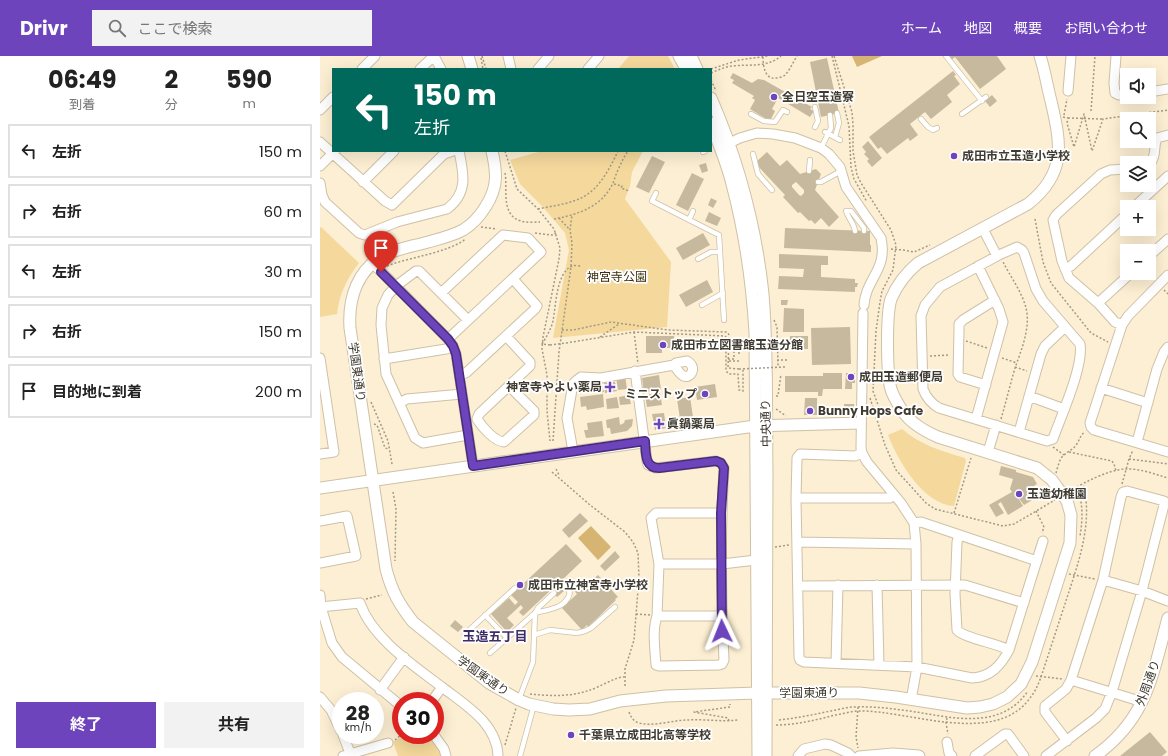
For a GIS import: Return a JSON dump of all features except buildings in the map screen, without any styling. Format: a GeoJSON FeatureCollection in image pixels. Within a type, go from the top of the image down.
{"type":"FeatureCollection","features":[{"type":"Feature","properties":{"kind":"street"},"geometry":{"type":"LineString","coordinates":[[363,68],[375,56]]}},
{"type":"Feature","properties":{"kind":"street"},"geometry":{"type":"LineString","coordinates":[[421,68],[434,56],[440,68]]}},
{"type":"Feature","properties":{"kind":"street"},"geometry":{"type":"LineString","coordinates":[[468,56],[472,68]]}},
{"type":"Feature","properties":{"kind":"street"},"geometry":{"type":"LineString","coordinates":[[508,56],[511,68]]}},
{"type":"Feature","properties":{"kind":"street"},"geometry":{"type":"LineString","coordinates":[[539,68],[549,56]]}},
{"type":"Feature","properties":{"kind":"street"},"geometry":{"type":"LineString","coordinates":[[589,68],[599,56]]}},
{"type":"Feature","properties":{"kind":"street"},"geometry":{"type":"LineString","coordinates":[[679,56],[685,68]]}},
{"type":"Feature","properties":{"kind":"street"},"geometry":{"type":"LineString","coordinates":[[690,56],[696,68]]}},
{"type":"Feature","properties":{"kind":"street"},"geometry":{"type":"LineString","coordinates":[[1040,56],[1059,117],[1060,147],[1057,166],[1051,180],[1040,195],[1028,204],[918,263],[905,276],[895,292],[888,312],[888,357],[892,393],[909,419],[926,432],[938,437],[1036,468],[1054,477],[1064,498]]}},
{"type":"Feature","properties":{"kind":"street"},"geometry":{"type":"LineString","coordinates":[[1068,91],[1071,56]]}},
{"type":"Feature","properties":{"kind":"street"},"geometry":{"type":"LineString","coordinates":[[1116,56],[1114,84],[1115,93],[1120,95]]}},
{"type":"Feature","properties":{"kind":"street"},"geometry":{"type":"LineString","coordinates":[[1156,91],[1168,89]]}},
{"type":"Feature","properties":{"kind":"street"},"geometry":{"type":"LineString","coordinates":[[320,110],[332,98]]}},
{"type":"Feature","properties":{"kind":"street","name":"中央通り"},"geometry":{"type":"LineString","coordinates":[[712,103],[721,146],[740,215],[753,292],[755,332],[755,426],[762,560]]}},
{"type":"Feature","properties":{"kind":"street","name":"中央通り"},"geometry":{"type":"LineString","coordinates":[[712,125],[721,146],[741,180],[750,212],[759,265],[765,330],[766,424],[762,560],[762,693],[758,756]]}},
{"type":"Feature","properties":{"kind":"street"},"geometry":{"type":"LineString","coordinates":[[721,146],[747,135],[757,133],[795,138],[821,148],[829,154],[840,167],[846,187],[881,238],[883,247],[881,265],[864,299],[863,309],[860,423],[862,454],[914,523],[917,584],[916,666],[911,700]]}},
{"type":"Feature","properties":{"kind":"street"},"geometry":{"type":"LineString","coordinates":[[1154,156],[1157,138],[1168,134]]}},
{"type":"Feature","properties":{"kind":"street"},"geometry":{"type":"LineString","coordinates":[[320,142],[332,151]]}},
{"type":"Feature","properties":{"kind":"street"},"geometry":{"type":"LineString","coordinates":[[320,166],[333,152],[363,182],[385,201],[392,205],[444,154],[449,152]]}},
{"type":"Feature","properties":{"kind":"street"},"geometry":{"type":"LineString","coordinates":[[363,182],[393,152]]}},
{"type":"Feature","properties":{"kind":"street"},"geometry":{"type":"LineString","coordinates":[[320,183],[321,199],[359,232],[365,235],[398,222],[446,209],[458,198],[462,190],[463,169],[459,152]]}},
{"type":"Feature","properties":{"kind":"street","name":"学園東通り"},"geometry":{"type":"LineString","coordinates":[[492,152],[496,168],[495,184],[492,196],[480,215],[462,231],[451,236],[398,250],[377,260],[364,272],[358,282],[349,313],[386,569],[391,588],[413,622],[489,683],[519,700],[553,709],[569,710],[590,708],[620,701],[666,696],[762,693],[859,693],[966,708],[993,704],[1007,697],[1021,684],[1032,662],[1070,543],[1072,515],[1064,498]]}},
{"type":"Feature","properties":{"kind":"street"},"geometry":{"type":"LineString","coordinates":[[1120,169],[1110,170],[1101,174],[1056,215],[1053,220],[1065,269],[1069,278],[1098,303],[1115,322],[1122,325]]}},
{"type":"Feature","properties":{"kind":"street"},"geometry":{"type":"LineString","coordinates":[[1142,200],[1168,176]]}},
{"type":"Feature","properties":{"kind":"street"},"geometry":{"type":"LineString","coordinates":[[1065,269],[1071,266],[1120,220]]}},
{"type":"Feature","properties":{"kind":"street"},"geometry":{"type":"LineString","coordinates":[[983,229],[998,256]]}},
{"type":"Feature","properties":{"kind":"street"},"geometry":{"type":"LineString","coordinates":[[384,359],[446,349],[468,320],[541,252],[528,238],[503,236],[440,293]]}},
{"type":"Feature","properties":{"kind":"street"},"geometry":{"type":"LineString","coordinates":[[1156,250],[1168,239]]}},
{"type":"Feature","properties":{"kind":"street"},"geometry":{"type":"LineString","coordinates":[[1017,247],[1022,250],[1036,289],[1043,301],[1080,344],[1082,352],[1053,440],[1047,441],[935,406],[925,394],[922,374],[921,316],[925,305],[940,287],[978,266],[1017,247]]}},
{"type":"Feature","properties":{"kind":"street"},"geometry":{"type":"LineString","coordinates":[[377,260],[377,268],[451,343],[456,354],[460,376],[473,466]]}},
{"type":"Feature","properties":{"kind":"street"},"geometry":{"type":"LineString","coordinates":[[976,420],[1003,322],[1000,309],[978,266]]}},
{"type":"Feature","properties":{"kind":"street"},"geometry":{"type":"LineString","coordinates":[[468,320],[419,271],[416,271],[388,294],[381,314],[386,374],[415,438],[419,442],[423,443],[468,436]]}},
{"type":"Feature","properties":{"kind":"street"},"geometry":{"type":"LineString","coordinates":[[1168,275],[1128,316],[1122,325],[1090,422],[1091,427],[1094,430],[1168,452]]}},
{"type":"Feature","properties":{"kind":"street"},"geometry":{"type":"LineString","coordinates":[[460,376],[464,375],[535,310],[537,306],[513,279]]}},
{"type":"Feature","properties":{"kind":"street"},"geometry":{"type":"LineString","coordinates":[[1098,303],[1123,280]]}},
{"type":"Feature","properties":{"kind":"street"},"geometry":{"type":"LineString","coordinates":[[986,385],[958,374],[959,324],[995,300]]}},
{"type":"Feature","properties":{"kind":"street"},"geometry":{"type":"LineString","coordinates":[[1019,432],[1041,354],[1045,346],[1065,327]]}},
{"type":"Feature","properties":{"kind":"street"},"geometry":{"type":"LineString","coordinates":[[477,419],[479,414],[530,366],[530,362],[506,336]]}},
{"type":"Feature","properties":{"kind":"street"},"geometry":{"type":"LineString","coordinates":[[1137,442],[1157,369],[1164,352],[1168,347]]}},
{"type":"Feature","properties":{"kind":"street"},"geometry":{"type":"LineString","coordinates":[[320,358],[334,452],[320,454]]}},
{"type":"Feature","properties":{"kind":"street"},"geometry":{"type":"LineString","coordinates":[[573,451],[567,418],[573,384],[581,377],[601,378],[674,365]]}},
{"type":"Feature","properties":{"kind":"street"},"geometry":{"type":"LineString","coordinates":[[635,371],[648,465],[652,468],[659,468],[716,461],[721,463],[724,468],[721,513],[724,660],[722,664],[719,665],[656,665],[655,623],[657,616],[659,564],[651,518],[656,513],[721,513]]}},
{"type":"Feature","properties":{"kind":"street"},"geometry":{"type":"LineString","coordinates":[[477,419],[480,424],[497,440],[504,442],[534,416],[534,411],[509,386]]}},
{"type":"Feature","properties":{"kind":"street"},"geometry":{"type":"LineString","coordinates":[[1101,388],[1148,403]]}},
{"type":"Feature","properties":{"kind":"street"},"geometry":{"type":"LineString","coordinates":[[399,403],[407,400],[462,394]]}},
{"type":"Feature","properties":{"kind":"street"},"geometry":{"type":"LineString","coordinates":[[1029,396],[1064,409]]}},
{"type":"Feature","properties":{"kind":"street"},"geometry":{"type":"LineString","coordinates":[[466,419],[477,419]]}},
{"type":"Feature","properties":{"kind":"street"},"geometry":{"type":"LineString","coordinates":[[320,488],[766,424],[860,423]]}},
{"type":"Feature","properties":{"kind":"street"},"geometry":{"type":"LineString","coordinates":[[988,452],[997,426]]}},
{"type":"Feature","properties":{"kind":"street"},"geometry":{"type":"LineString","coordinates":[[862,454],[855,456],[800,454],[797,458],[798,658],[804,662],[916,666],[972,678],[980,677],[1002,663],[1009,650],[1043,541]]}},
{"type":"Feature","properties":{"kind":"street"},"geometry":{"type":"LineString","coordinates":[[1046,756],[1066,741],[1096,718],[1105,709],[1112,692],[1142,592],[1164,501],[1127,491],[1123,492],[1120,497],[1103,580],[1071,680],[1066,689],[1045,706],[1044,709],[1066,741]]}},
{"type":"Feature","properties":{"kind":"street"},"geometry":{"type":"LineString","coordinates":[[796,498],[890,498],[894,495]]}},
{"type":"Feature","properties":{"kind":"street"},"geometry":{"type":"LineString","coordinates":[[320,521],[347,516],[356,556],[320,563]]}},
{"type":"Feature","properties":{"kind":"street"},"geometry":{"type":"LineString","coordinates":[[914,523],[921,522],[1037,561]]}},
{"type":"Feature","properties":{"kind":"street"},"geometry":{"type":"LineString","coordinates":[[959,535],[957,542],[955,585],[956,630],[960,633],[999,645],[1009,650]]}},
{"type":"Feature","properties":{"kind":"street"},"geometry":{"type":"LineString","coordinates":[[797,543],[916,544]]}},
{"type":"Feature","properties":{"kind":"street"},"geometry":{"type":"LineString","coordinates":[[659,564],[722,564],[762,560]]}},
{"type":"Feature","properties":{"kind":"street"},"geometry":{"type":"LineString","coordinates":[[1103,580],[1168,601]]}},
{"type":"Feature","properties":{"kind":"street"},"geometry":{"type":"LineString","coordinates":[[798,586],[917,584],[965,585],[1024,603]]}},
{"type":"Feature","properties":{"kind":"street"},"geometry":{"type":"LineString","coordinates":[[836,663],[838,585]]}},
{"type":"Feature","properties":{"kind":"street"},"geometry":{"type":"LineString","coordinates":[[877,585],[879,664]]}},
{"type":"Feature","properties":{"kind":"street"},"geometry":{"type":"LineString","coordinates":[[320,595],[320,607],[332,643],[342,657],[392,699]]}},
{"type":"Feature","properties":{"kind":"street"},"geometry":{"type":"LineString","coordinates":[[320,607],[360,603],[363,613],[375,630],[404,657],[477,714],[491,732],[498,754]]}},
{"type":"Feature","properties":{"kind":"street"},"geometry":{"type":"LineString","coordinates":[[657,616],[722,616]]}},
{"type":"Feature","properties":{"kind":"street","name":"外周通り"},"geometry":{"type":"LineString","coordinates":[[1095,756],[1118,738],[1135,717],[1149,687],[1168,618]]}},
{"type":"Feature","properties":{"kind":"street"},"geometry":{"type":"LineString","coordinates":[[380,690],[404,657]]}},
{"type":"Feature","properties":{"kind":"street"},"geometry":{"type":"LineString","coordinates":[[1071,680],[1112,692],[1142,703]]}},
{"type":"Feature","properties":{"kind":"street"},"geometry":{"type":"LineString","coordinates":[[439,692],[442,688]]}},
{"type":"Feature","properties":{"kind":"street","name":"中央通り"},"geometry":{"type":"LineString","coordinates":[[762,693],[766,756]]}},
{"type":"Feature","properties":{"kind":"street"},"geometry":{"type":"LineString","coordinates":[[320,697],[332,712]]}},
{"type":"Feature","properties":{"kind":"street"},"geometry":{"type":"LineString","coordinates":[[975,756],[1004,734],[1008,734],[1024,756]]}},
{"type":"Feature","properties":{"kind":"street"},"geometry":{"type":"LineString","coordinates":[[948,742],[952,756]]}},
{"type":"Feature","properties":{"kind":"street"},"geometry":{"type":"LineString","coordinates":[[345,744],[347,755],[388,743]]}},
{"type":"Feature","properties":{"kind":"street"},"geometry":{"type":"LineString","coordinates":[[440,744],[446,756]]}},
{"type":"Feature","properties":{"kind":"street"},"geometry":{"type":"LineString","coordinates":[[798,756],[804,750],[825,744],[857,756],[893,753],[920,756]]}},
{"type":"Feature","properties":{"kind":"lane"},"geometry":{"type":"LineString","coordinates":[[946,56],[982,101]]}},
{"type":"Feature","properties":{"kind":"lane"},"geometry":{"type":"LineString","coordinates":[[962,114],[986,97]]}},
{"type":"Feature","properties":{"kind":"lane"},"geometry":{"type":"LineString","coordinates":[[815,107],[818,121],[815,127]]}},
{"type":"Feature","properties":{"kind":"lane"},"geometry":{"type":"LineString","coordinates":[[751,114],[764,121],[775,122],[783,110],[787,112]]}},
{"type":"Feature","properties":{"kind":"lane"},"geometry":{"type":"LineString","coordinates":[[835,137],[839,123],[837,113]]}},
{"type":"Feature","properties":{"kind":"lane"},"geometry":{"type":"LineString","coordinates":[[821,148],[827,133],[831,128],[830,115]]}},
{"type":"Feature","properties":{"kind":"lane"},"geometry":{"type":"LineString","coordinates":[[921,119],[933,130],[937,128]]}},
{"type":"Feature","properties":{"kind":"lane"},"geometry":{"type":"LineString","coordinates":[[827,133],[840,140]]}},
{"type":"Feature","properties":{"kind":"lane"},"geometry":{"type":"LineString","coordinates":[[753,154],[758,174],[772,190]]}},
{"type":"Feature","properties":{"kind":"lane"},"geometry":{"type":"LineString","coordinates":[[809,171],[810,160]]}},
{"type":"Feature","properties":{"kind":"lane"},"geometry":{"type":"LineString","coordinates":[[818,182],[821,182],[841,171]]}},
{"type":"Feature","properties":{"kind":"lane"},"geometry":{"type":"LineString","coordinates":[[656,193],[652,201],[719,235],[724,320]]}},
{"type":"Feature","properties":{"kind":"lane"},"geometry":{"type":"LineString","coordinates":[[855,231],[846,211],[851,211],[864,228],[864,231]]}},
{"type":"Feature","properties":{"kind":"lane"},"geometry":{"type":"LineString","coordinates":[[688,220],[692,212]]}},
{"type":"Feature","properties":{"kind":"lane"},"geometry":{"type":"LineString","coordinates":[[698,259],[711,252],[720,252]]}},
{"type":"Feature","properties":{"kind":"lane"},"geometry":{"type":"LineString","coordinates":[[702,304],[723,293]]}},
{"type":"Feature","properties":{"kind":"lane"},"geometry":{"type":"LineString","coordinates":[[535,613],[559,607],[568,598],[570,593],[569,588],[566,586],[560,587]]}},
{"type":"Feature","properties":{"kind":"lane"},"geometry":{"type":"LineString","coordinates":[[465,634],[515,588]]}},
{"type":"Feature","properties":{"kind":"lane"},"geometry":{"type":"LineString","coordinates":[[490,653],[535,613],[538,608],[554,593]]}},
{"type":"Feature","properties":{"kind":"lane"},"geometry":{"type":"LineString","coordinates":[[534,635],[550,630],[577,633],[585,631],[591,628],[615,606]]}},
{"type":"Feature","properties":{"kind":"lane"},"geometry":{"type":"LineString","coordinates":[[519,700],[533,662],[535,613]]}},
{"type":"Feature","properties":{"kind":"lane"},"geometry":{"type":"LineString","coordinates":[[486,615],[507,638]]}},
{"type":"Feature","properties":{"kind":"lane"},"geometry":{"type":"LineString","coordinates":[[520,756],[534,705]]}},
{"type":"Feature","properties":{"kind":"path"},"geometry":{"type":"LineString","coordinates":[[712,69],[739,60],[768,56]]}},
{"type":"Feature","properties":{"kind":"path"},"geometry":{"type":"LineString","coordinates":[[712,73],[733,66],[763,65],[774,61],[781,56]]}},
{"type":"Feature","properties":{"kind":"path"},"geometry":{"type":"LineString","coordinates":[[763,57],[763,65],[766,74],[774,79],[785,75],[797,56]]}},
{"type":"Feature","properties":{"kind":"path"},"geometry":{"type":"LineString","coordinates":[[1090,111],[1095,56]]}},
{"type":"Feature","properties":{"kind":"path"},"geometry":{"type":"LineString","coordinates":[[481,57],[484,68]]}},
{"type":"Feature","properties":{"kind":"path"},"geometry":{"type":"LineString","coordinates":[[1066,107],[1059,117],[1102,119],[1168,110]]}},
{"type":"Feature","properties":{"kind":"path"},"geometry":{"type":"LineString","coordinates":[[1068,118],[1074,147],[1084,114],[1092,151],[1102,119]]}},
{"type":"Feature","properties":{"kind":"path"},"geometry":{"type":"LineString","coordinates":[[505,152],[517,189],[538,209],[554,229],[560,248],[560,259],[542,344],[547,374],[550,441]]}},
{"type":"Feature","properties":{"kind":"path"},"geometry":{"type":"LineString","coordinates":[[538,209],[575,200],[587,195],[604,177],[617,152]]}},
{"type":"Feature","properties":{"kind":"path"},"geometry":{"type":"LineString","coordinates":[[554,219],[572,215],[591,207],[606,195],[612,186],[627,152]]}},
{"type":"Feature","properties":{"kind":"path"},"geometry":{"type":"LineString","coordinates":[[614,184],[622,186],[621,188],[629,191]]}},
{"type":"Feature","properties":{"kind":"path"},"geometry":{"type":"LineString","coordinates":[[507,205],[510,213],[515,218],[522,221],[540,222]]}},
{"type":"Feature","properties":{"kind":"path"},"geometry":{"type":"LineString","coordinates":[[553,441],[559,352],[571,267],[572,243],[570,230],[572,215]]}},
{"type":"Feature","properties":{"kind":"path"},"geometry":{"type":"LineString","coordinates":[[559,218],[570,230]]}},
{"type":"Feature","properties":{"kind":"path"},"geometry":{"type":"LineString","coordinates":[[1035,219],[1043,262],[1051,283],[1091,333],[1115,344]]}},
{"type":"Feature","properties":{"kind":"path"},"geometry":{"type":"LineString","coordinates":[[891,249],[903,250]]}},
{"type":"Feature","properties":{"kind":"path"},"geometry":{"type":"LineString","coordinates":[[997,426],[1017,363],[1027,324],[1026,309],[1023,300],[998,256]]}},
{"type":"Feature","properties":{"kind":"path"},"geometry":{"type":"LineString","coordinates":[[542,344],[551,327],[561,278],[571,267],[581,266]]}},
{"type":"Feature","properties":{"kind":"path"},"geometry":{"type":"LineString","coordinates":[[562,330],[573,330],[611,322],[668,330],[728,332],[728,368],[785,367]]}},
{"type":"Feature","properties":{"kind":"path"},"geometry":{"type":"LineString","coordinates":[[599,338],[619,324]]}},
{"type":"Feature","properties":{"kind":"path"},"geometry":{"type":"LineString","coordinates":[[542,344],[550,345],[566,343],[634,332],[725,336],[727,373],[738,374],[739,390],[743,391],[743,368]]}},
{"type":"Feature","properties":{"kind":"path"},"geometry":{"type":"LineString","coordinates":[[634,332],[638,365],[635,371]]}},
{"type":"Feature","properties":{"kind":"path"},"geometry":{"type":"LineString","coordinates":[[729,360],[734,359],[734,339],[738,340],[738,353],[742,353]]}},
{"type":"Feature","properties":{"kind":"path"},"geometry":{"type":"LineString","coordinates":[[958,340],[966,341],[1017,363]]}},
{"type":"Feature","properties":{"kind":"path"},"geometry":{"type":"LineString","coordinates":[[922,356],[958,355]]}},
{"type":"Feature","properties":{"kind":"path"},"geometry":{"type":"LineString","coordinates":[[726,359],[740,361]]}},
{"type":"Feature","properties":{"kind":"path"},"geometry":{"type":"LineString","coordinates":[[775,360],[788,360]]}},
{"type":"Feature","properties":{"kind":"path"},"geometry":{"type":"LineString","coordinates":[[1015,367],[1035,373]]}},
{"type":"Feature","properties":{"kind":"path"},"geometry":{"type":"LineString","coordinates":[[775,390],[776,396],[778,396],[781,374]]}},
{"type":"Feature","properties":{"kind":"path"},"geometry":{"type":"LineString","coordinates":[[901,374],[922,374]]}},
{"type":"Feature","properties":{"kind":"path"},"geometry":{"type":"LineString","coordinates":[[872,406],[885,445],[896,470],[931,506],[935,509],[1004,526],[1014,524],[1036,511],[1064,498],[1077,486],[1116,470],[1126,469],[1147,472],[1168,478]]}},
{"type":"Feature","properties":{"kind":"path"},"geometry":{"type":"LineString","coordinates":[[372,423],[377,425],[386,448],[389,449]]}},
{"type":"Feature","properties":{"kind":"path"},"geometry":{"type":"LineString","coordinates":[[1054,477],[1060,460],[1077,444],[1082,434],[1091,427]]}},
{"type":"Feature","properties":{"kind":"path"},"geometry":{"type":"LineString","coordinates":[[1053,440],[1052,446],[1064,455]]}},
{"type":"Feature","properties":{"kind":"path"},"geometry":{"type":"LineString","coordinates":[[1123,492],[1122,487],[1126,469],[1137,442]]}},
{"type":"Feature","properties":{"kind":"path"},"geometry":{"type":"LineString","coordinates":[[1069,452],[1112,461],[1116,470]]}},
{"type":"Feature","properties":{"kind":"path"},"geometry":{"type":"LineString","coordinates":[[954,513],[972,458]]}},
{"type":"Feature","properties":{"kind":"path"},"geometry":{"type":"LineString","coordinates":[[1129,459],[1168,464]]}},
{"type":"Feature","properties":{"kind":"path"},"geometry":{"type":"LineString","coordinates":[[556,470],[559,475]]}},
{"type":"Feature","properties":{"kind":"path"},"geometry":{"type":"LineString","coordinates":[[552,472],[590,505],[625,532],[633,542],[638,553],[639,578],[634,640],[625,669],[625,686]]}},
{"type":"Feature","properties":{"kind":"path"},"geometry":{"type":"LineString","coordinates":[[775,725],[795,724],[858,711],[885,712],[946,723],[976,724],[998,720],[1022,706],[1029,700],[1036,690],[1073,580],[1086,532],[1086,494],[1083,484]]}},
{"type":"Feature","properties":{"kind":"path"},"geometry":{"type":"LineString","coordinates":[[1077,486],[1082,506],[1080,537]]}},
{"type":"Feature","properties":{"kind":"path"},"geometry":{"type":"LineString","coordinates":[[1036,511],[1044,527]]}},
{"type":"Feature","properties":{"kind":"path"},"geometry":{"type":"LineString","coordinates":[[772,548],[797,543]]}},
{"type":"Feature","properties":{"kind":"path"},"geometry":{"type":"LineString","coordinates":[[1068,574],[1103,580]]}},
{"type":"Feature","properties":{"kind":"path"},"geometry":{"type":"LineString","coordinates":[[360,603],[363,600],[382,594]]}},
{"type":"Feature","properties":{"kind":"path"},"geometry":{"type":"LineString","coordinates":[[636,614],[657,616]]}},
{"type":"Feature","properties":{"kind":"path"},"geometry":{"type":"LineString","coordinates":[[1034,680],[1036,676],[1071,680]]}},
{"type":"Feature","properties":{"kind":"path"},"geometry":{"type":"LineString","coordinates":[[779,720],[858,707],[879,707],[947,718],[970,720],[995,716],[1012,707],[1022,699],[1030,688]]}},
{"type":"Feature","properties":{"kind":"path"},"geometry":{"type":"LineString","coordinates":[[498,754],[503,751],[519,700]]}},
{"type":"Feature","properties":{"kind":"path"},"geometry":{"type":"LineString","coordinates":[[729,721],[728,718],[694,712],[730,707],[730,704]]}},
{"type":"Feature","properties":{"kind":"path"},"geometry":{"type":"LineString","coordinates":[[857,756],[856,737],[858,707]]}},
{"type":"Feature","properties":{"kind":"path"},"geometry":{"type":"LineString","coordinates":[[629,712],[633,719],[642,724],[689,720],[738,720]]}},
{"type":"Feature","properties":{"kind":"path"},"geometry":{"type":"LineString","coordinates":[[947,718],[946,723],[948,742]]}},
{"type":"Feature","properties":{"kind":"green space"},"geometry":{"type":"Polygon","coordinates":[[[629,56],[668,56],[674,68],[619,68],[629,56]]]}},
{"type":"Feature","properties":{"kind":"green space","name":"神宮寺公園"},"geometry":{"type":"Polygon","coordinates":[[[538,152],[642,152],[632,172],[630,186],[625,199],[671,262],[667,327],[553,338],[569,250],[565,233],[542,206],[520,184],[510,160],[538,152]]]}},
{"type":"Feature","properties":{"kind":"green space"},"geometry":{"type":"Polygon","coordinates":[[[321,227],[359,263],[344,287],[337,314],[320,317],[320,228],[321,227]]]}},
{"type":"Feature","properties":{"kind":"green space"},"geometry":{"type":"Polygon","coordinates":[[[902,429],[909,435],[924,443],[965,458],[966,461],[954,506],[932,498],[913,480],[898,457],[888,435],[902,429]]]}},
{"type":"Feature","properties":{"kind":"green space"},"geometry":{"type":"Polygon","coordinates":[[[394,744],[437,744],[443,756],[398,756],[394,744]]]}},
{"type":"Feature","properties":{"kind":"shaded area"},"geometry":{"type":"Polygon","coordinates":[[[852,56],[882,56],[857,67],[852,56]]]}},
{"type":"Feature","properties":{"kind":"shaded area"},"geometry":{"type":"Polygon","coordinates":[[[591,526],[611,547],[598,560],[578,538],[591,526]]]}},
{"type":"Feature","properties":{"kind":"place","name":"全日空玉造寮"},"geometry":{"type":"Point","coordinates":[774,97]}},
{"type":"Feature","properties":{"kind":"place","name":"成田市立玉造小学校"},"geometry":{"type":"Point","coordinates":[954,156]}},
{"type":"Feature","properties":{"kind":"place","name":"成田市立図書館玉造分館"},"geometry":{"type":"Point","coordinates":[663,345]}},
{"type":"Feature","properties":{"kind":"place","name":"成田玉造郵便局"},"geometry":{"type":"Point","coordinates":[851,377]}},
{"type":"Feature","properties":{"kind":"place","name":"神宮寺やよい薬局"},"geometry":{"type":"Point","coordinates":[610,387]}},
{"type":"Feature","properties":{"kind":"place","name":"ミニストップ"},"geometry":{"type":"Point","coordinates":[705,394]}},
{"type":"Feature","properties":{"kind":"place","name":"Bunny Hops Cafe"},"geometry":{"type":"Point","coordinates":[810,411]}},
{"type":"Feature","properties":{"kind":"place","name":"眞鍋薬局"},"geometry":{"type":"Point","coordinates":[659,424]}},
{"type":"Feature","properties":{"kind":"place","name":"玉造幼稚園"},"geometry":{"type":"Point","coordinates":[1019,494]}},
{"type":"Feature","properties":{"kind":"place","name":"成田市立神宮寺小学校"},"geometry":{"type":"Point","coordinates":[520,585]}},
{"type":"Feature","properties":{"kind":"place","name":"千葉県立成田北高等学校"},"geometry":{"type":"Point","coordinates":[571,735]}},
{"type":"Feature","properties":{"kind":"district","name":"玉造五丁目"},"geometry":{"type":"Point","coordinates":[495,636]}},
{"type":"Feature","properties":{"kind":"route"},"geometry":{"type":"LineString","coordinates":[[381,272],[448,339],[453,346],[460,376],[473,466],[645,441],[648,465],[652,468],[716,461],[723,465],[721,513],[722,631]]}}]}
